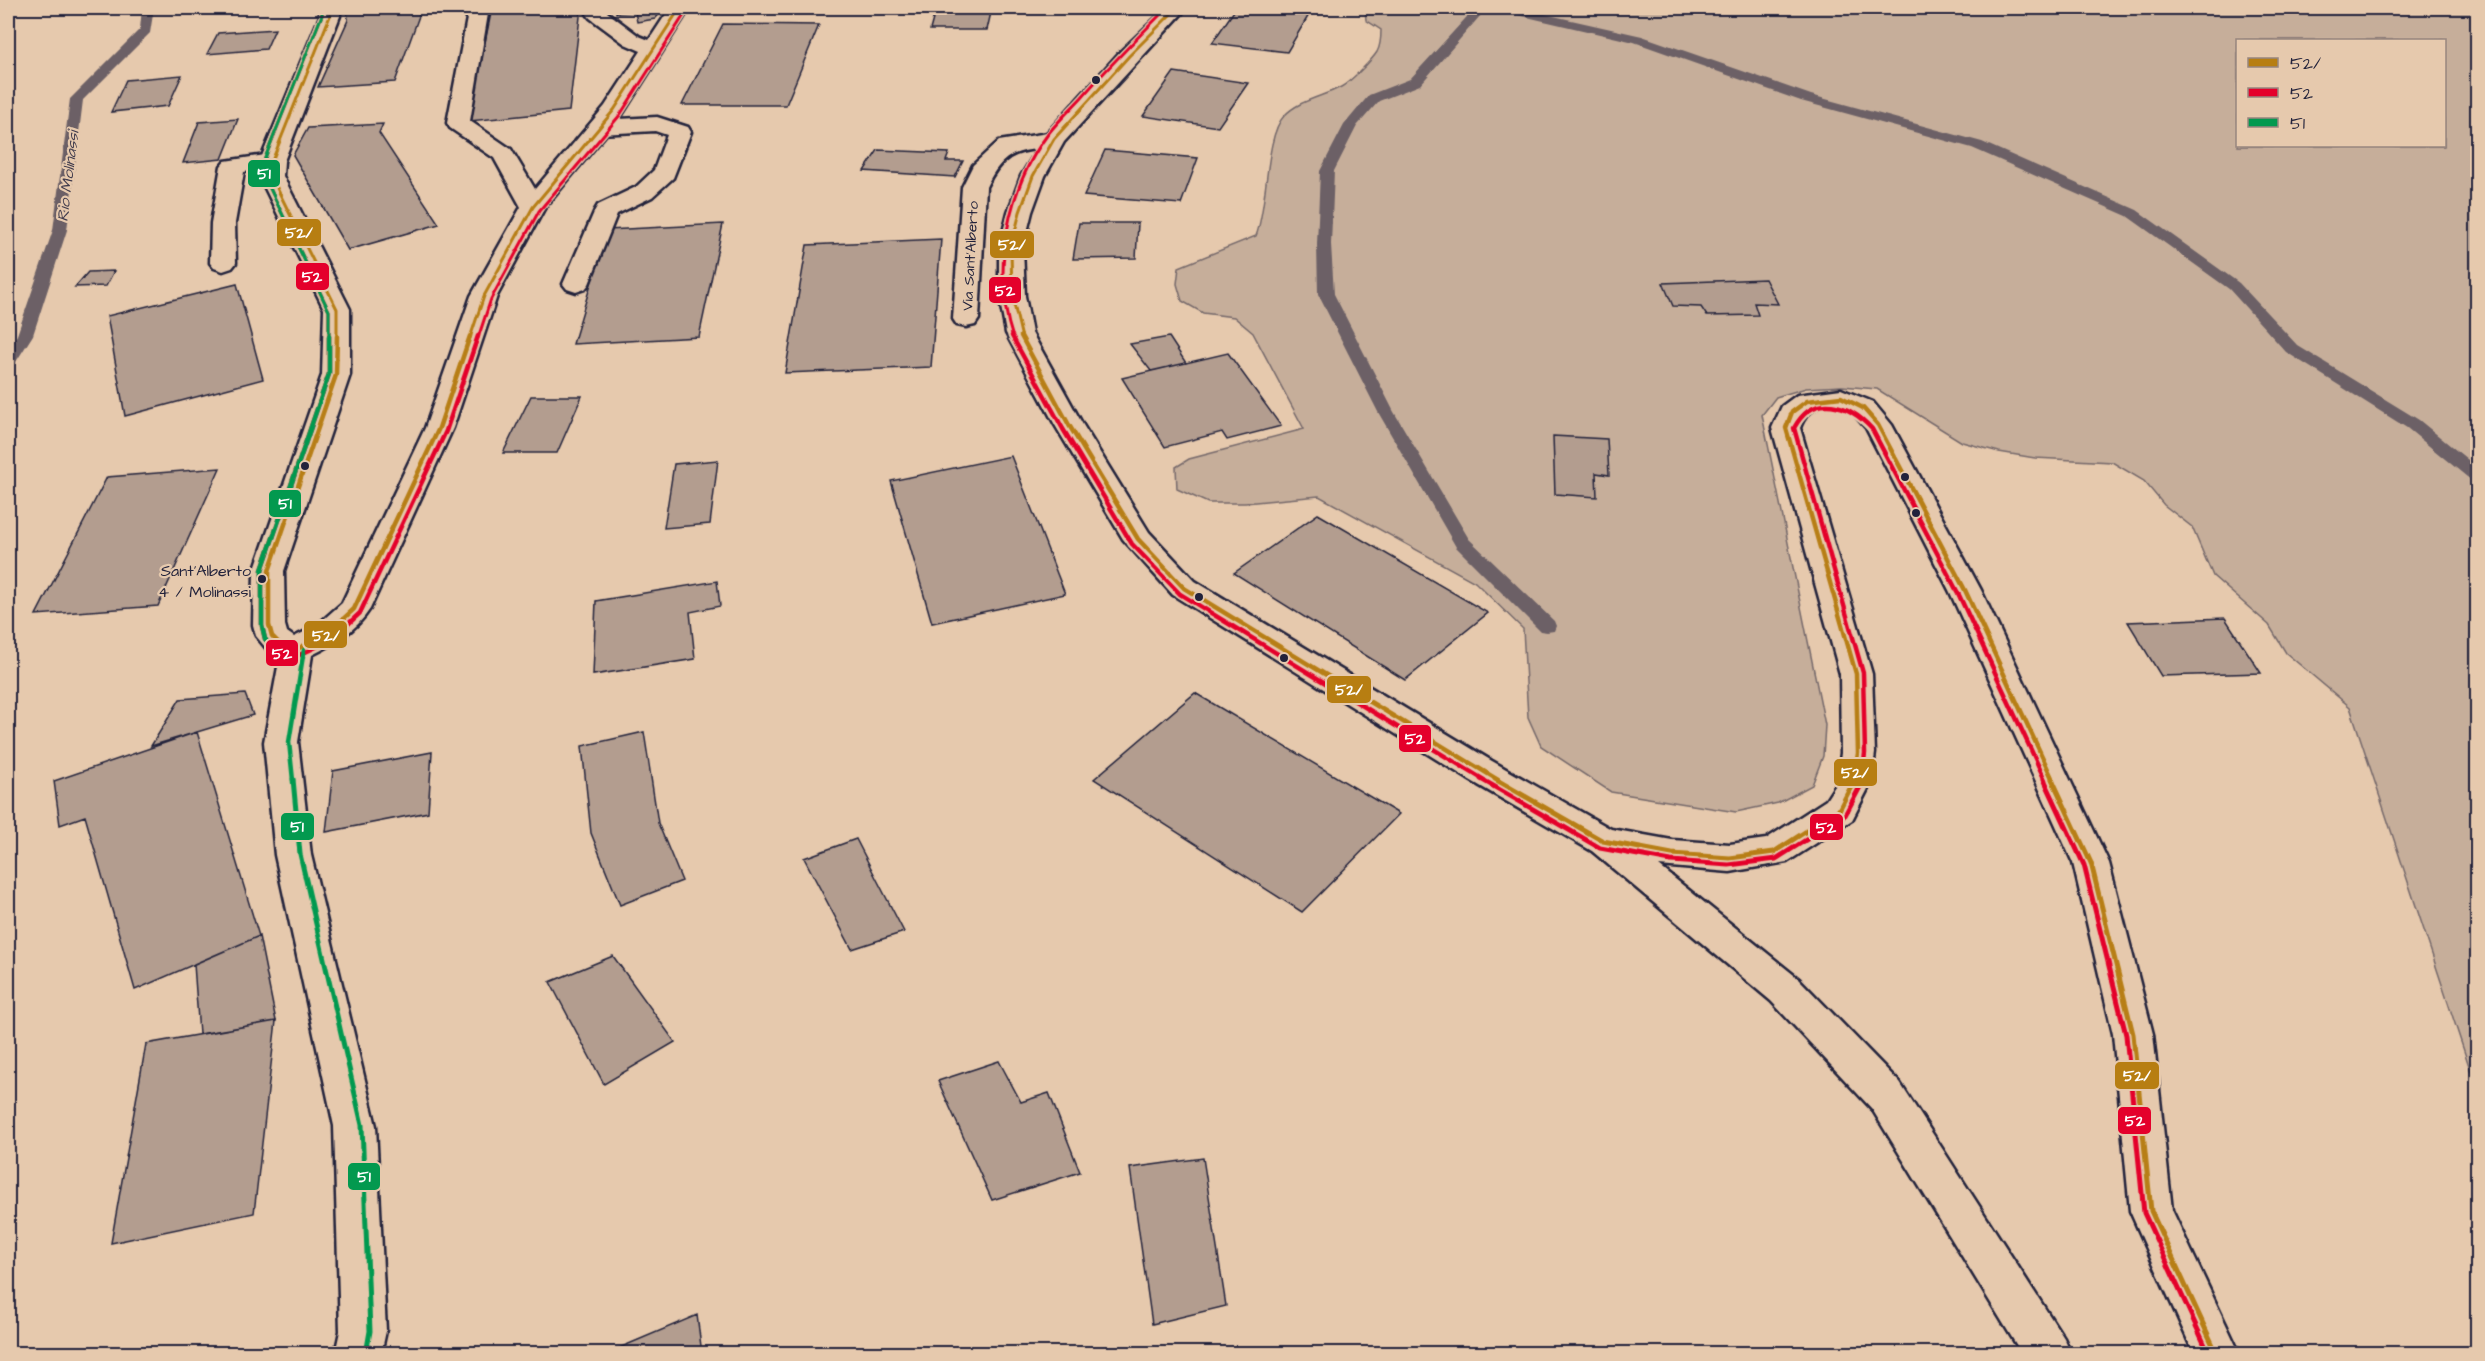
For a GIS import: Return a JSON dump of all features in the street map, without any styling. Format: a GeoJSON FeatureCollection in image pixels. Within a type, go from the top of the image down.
{"type":"FeatureCollection","features":[{"type":"Feature","properties":{"kind":"street"},"geometry":{"type":"LineString","coordinates":[[330,8],[330,16],[272,161],[271,176],[337,309],[336,375],[269,571],[269,625],[272,636],[281,645],[297,649],[327,634],[354,609],[439,428],[484,296],[533,207],[614,110],[680,8]]}},
{"type":"Feature","properties":{"kind":"street"},"geometry":{"type":"LineString","coordinates":[[479,8],[458,123],[503,154],[533,207]]}},
{"type":"Feature","properties":{"kind":"street"},"geometry":{"type":"LineString","coordinates":[[597,8],[597,14],[632,40],[654,49]]}},
{"type":"Feature","properties":{"kind":"street"},"geometry":{"type":"LineString","coordinates":[[1178,8],[1129,56],[1054,139],[1033,176],[1020,212],[1011,248],[1012,296],[1019,333],[1069,425],[1138,539],[1184,588],[1480,770],[1603,841],[1785,990],[1886,1096],[2048,1353]]}},
{"type":"Feature","properties":{"kind":"street"},"geometry":{"type":"LineString","coordinates":[[576,284],[607,210],[644,192],[665,173],[681,132],[657,124],[600,127]]}},
{"type":"Feature","properties":{"kind":"street","name":"Via Sant'Alberto"},"geometry":{"type":"LineString","coordinates":[[966,319],[974,187],[979,176],[985,165],[1007,146],[1054,139]]}},
{"type":"Feature","properties":{"kind":"street"},"geometry":{"type":"LineString","coordinates":[[223,263],[224,223],[233,166],[272,161]]}},
{"type":"Feature","properties":{"kind":"street"},"geometry":{"type":"LineString","coordinates":[[1603,841],[1672,854],[1730,858],[1774,852],[1839,810],[1854,783],[1858,753],[1856,674],[1786,428],[1792,412],[1807,401],[1841,397],[1863,408],[1878,425],[1965,590],[2091,863],[2133,1034],[2151,1211],[2217,1353]]}},
{"type":"Feature","properties":{"kind":"street"},"geometry":{"type":"LineString","coordinates":[[297,649],[281,742],[293,855],[355,1126],[363,1331],[358,1353]]}},
{"type":"Feature","properties":{"kind":"shaded area"},"geometry":{"type":"Polygon","coordinates":[[[1365,8],[2477,8],[2477,1090],[2350,707],[2286,653],[2269,625],[2213,576],[2192,527],[2164,505],[2144,481],[2112,462],[2035,458],[1999,452],[1962,442],[1877,389],[1842,386],[1806,388],[1776,397],[1762,415],[1825,725],[1823,756],[1812,785],[1778,803],[1736,812],[1611,792],[1541,746],[1528,717],[1523,629],[1475,582],[1319,496],[1245,503],[1208,503],[1177,489],[1176,467],[1189,459],[1304,429],[1253,333],[1234,317],[1203,313],[1182,301],[1177,284],[1179,267],[1256,236],[1263,207],[1273,139],[1284,116],[1297,106],[1345,85],[1377,52],[1381,30],[1366,20],[1365,8]]]}},
{"type":"Feature","properties":{"kind":"building"},"geometry":{"type":"Polygon","coordinates":[[[347,8],[418,8],[419,16],[395,82],[318,87],[348,20],[347,8]]]}},
{"type":"Feature","properties":{"kind":"building"},"geometry":{"type":"Polygon","coordinates":[[[492,8],[581,8],[569,111],[469,121],[492,8]]]}},
{"type":"Feature","properties":{"kind":"building"},"geometry":{"type":"Polygon","coordinates":[[[616,8],[665,8],[655,19],[637,22],[635,12],[616,13],[616,8]]]}},
{"type":"Feature","properties":{"kind":"building"},"geometry":{"type":"Polygon","coordinates":[[[936,8],[992,8],[987,30],[930,30],[936,8]]]}},
{"type":"Feature","properties":{"kind":"building"},"geometry":{"type":"Polygon","coordinates":[[[1236,8],[1313,8],[1287,52],[1212,43],[1236,8]]]}},
{"type":"Feature","properties":{"kind":"building"},"geometry":{"type":"Polygon","coordinates":[[[723,24],[819,25],[786,105],[682,105],[723,24]]]}},
{"type":"Feature","properties":{"kind":"building"},"geometry":{"type":"Polygon","coordinates":[[[275,29],[266,49],[207,54],[218,33],[275,29]]]}},
{"type":"Feature","properties":{"kind":"building"},"geometry":{"type":"Polygon","coordinates":[[[1174,72],[1248,83],[1218,127],[1143,116],[1174,72]]]}},
{"type":"Feature","properties":{"kind":"building"},"geometry":{"type":"Polygon","coordinates":[[[182,75],[168,106],[111,112],[126,80],[182,75]]]}},
{"type":"Feature","properties":{"kind":"building"},"geometry":{"type":"Polygon","coordinates":[[[238,119],[222,159],[183,163],[199,122],[238,119]]]}},
{"type":"Feature","properties":{"kind":"building"},"geometry":{"type":"Polygon","coordinates":[[[383,124],[379,133],[439,224],[348,250],[293,155],[308,128],[383,124]]]}},
{"type":"Feature","properties":{"kind":"building"},"geometry":{"type":"Polygon","coordinates":[[[878,150],[949,153],[946,161],[963,161],[955,177],[864,171],[878,150]]]}},
{"type":"Feature","properties":{"kind":"building"},"geometry":{"type":"Polygon","coordinates":[[[1105,150],[1198,158],[1181,204],[1084,196],[1105,150]]]}},
{"type":"Feature","properties":{"kind":"building"},"geometry":{"type":"Polygon","coordinates":[[[1079,223],[1138,223],[1136,258],[1073,259],[1079,223]]]}},
{"type":"Feature","properties":{"kind":"building"},"geometry":{"type":"Polygon","coordinates":[[[723,224],[699,337],[573,344],[607,230],[723,224]]]}},
{"type":"Feature","properties":{"kind":"building"},"geometry":{"type":"Polygon","coordinates":[[[941,239],[931,367],[785,373],[807,245],[941,239]]]}},
{"type":"Feature","properties":{"kind":"building"},"geometry":{"type":"Polygon","coordinates":[[[114,271],[106,286],[75,287],[88,272],[114,271]]]}},
{"type":"Feature","properties":{"kind":"building"},"geometry":{"type":"Polygon","coordinates":[[[1765,279],[1778,304],[1754,303],[1758,315],[1707,316],[1701,307],[1673,306],[1663,283],[1765,279]]]}},
{"type":"Feature","properties":{"kind":"building"},"geometry":{"type":"Polygon","coordinates":[[[237,284],[263,379],[125,416],[107,316],[237,284]]]}},
{"type":"Feature","properties":{"kind":"building"},"geometry":{"type":"Polygon","coordinates":[[[1169,337],[1186,363],[1151,371],[1130,344],[1169,337]]]}},
{"type":"Feature","properties":{"kind":"building"},"geometry":{"type":"Polygon","coordinates":[[[1228,353],[1281,426],[1227,440],[1222,432],[1165,447],[1122,378],[1228,353]]]}},
{"type":"Feature","properties":{"kind":"building"},"geometry":{"type":"Polygon","coordinates":[[[531,396],[582,396],[557,453],[503,453],[531,396]]]}},
{"type":"Feature","properties":{"kind":"building"},"geometry":{"type":"Polygon","coordinates":[[[1553,436],[1607,439],[1609,475],[1596,473],[1597,497],[1555,494],[1553,436]]]}},
{"type":"Feature","properties":{"kind":"building"},"geometry":{"type":"Polygon","coordinates":[[[1011,456],[1065,594],[932,623],[891,481],[1011,456]]]}},
{"type":"Feature","properties":{"kind":"building"},"geometry":{"type":"Polygon","coordinates":[[[718,460],[710,524],[664,528],[674,464],[718,460]]]}},
{"type":"Feature","properties":{"kind":"building"},"geometry":{"type":"Polygon","coordinates":[[[220,468],[158,606],[36,615],[107,477],[220,468]]]}},
{"type":"Feature","properties":{"kind":"building"},"geometry":{"type":"Polygon","coordinates":[[[1318,514],[1488,613],[1405,680],[1234,573],[1318,514]]]}},
{"type":"Feature","properties":{"kind":"building"},"geometry":{"type":"Polygon","coordinates":[[[717,581],[720,606],[690,612],[695,659],[593,675],[596,601],[717,581]]]}},
{"type":"Feature","properties":{"kind":"building"},"geometry":{"type":"Polygon","coordinates":[[[2225,618],[2261,673],[2161,676],[2128,622],[2225,618]]]}},
{"type":"Feature","properties":{"kind":"building"},"geometry":{"type":"Polygon","coordinates":[[[1195,693],[1399,814],[1302,912],[1094,779],[1195,693]]]}},
{"type":"Feature","properties":{"kind":"building"},"geometry":{"type":"Polygon","coordinates":[[[245,694],[253,715],[151,746],[180,699],[245,694]]]}},
{"type":"Feature","properties":{"kind":"building"},"geometry":{"type":"Polygon","coordinates":[[[197,732],[259,936],[135,990],[85,816],[60,825],[54,781],[197,732]]]}},
{"type":"Feature","properties":{"kind":"building"},"geometry":{"type":"Polygon","coordinates":[[[644,732],[658,823],[682,881],[620,905],[591,833],[582,746],[644,732]]]}},
{"type":"Feature","properties":{"kind":"building"},"geometry":{"type":"Polygon","coordinates":[[[432,752],[428,812],[326,832],[333,771],[432,752]]]}},
{"type":"Feature","properties":{"kind":"building"},"geometry":{"type":"Polygon","coordinates":[[[856,839],[904,932],[852,949],[804,858],[856,839]]]}},
{"type":"Feature","properties":{"kind":"building"},"geometry":{"type":"Polygon","coordinates":[[[259,936],[276,1021],[199,1034],[194,964],[259,936]]]}},
{"type":"Feature","properties":{"kind":"building"},"geometry":{"type":"Polygon","coordinates":[[[613,956],[675,1042],[604,1084],[550,982],[613,956]]]}},
{"type":"Feature","properties":{"kind":"building"},"geometry":{"type":"Polygon","coordinates":[[[276,1021],[254,1213],[111,1243],[146,1044],[276,1021]]]}},
{"type":"Feature","properties":{"kind":"building"},"geometry":{"type":"Polygon","coordinates":[[[999,1061],[1021,1102],[1049,1093],[1080,1172],[992,1200],[938,1081],[999,1061]]]}},
{"type":"Feature","properties":{"kind":"building"},"geometry":{"type":"Polygon","coordinates":[[[1203,1158],[1226,1306],[1152,1324],[1130,1168],[1203,1158]]]}},
{"type":"Feature","properties":{"kind":"building"},"geometry":{"type":"Polygon","coordinates":[[[697,1315],[702,1354],[605,1354],[697,1315]]]}},
{"type":"Feature","properties":{"kind":"waterway","name":"Rio Molinassi"},"geometry":{"type":"LineString","coordinates":[[8,362],[25,335],[60,230],[77,99],[146,30],[148,8]]}},
{"type":"Feature","properties":{"kind":"waterway"},"geometry":{"type":"LineString","coordinates":[[1481,8],[1415,82],[1374,98],[1351,125],[1327,171],[1324,244],[1326,294],[1386,412],[1462,543],[1547,626]]}},
{"type":"Feature","properties":{"kind":"waterway"},"geometry":{"type":"LineString","coordinates":[[1505,8],[1638,39],[1806,98],[1977,145],[2132,213],[2234,286],[2292,349],[2413,424],[2478,477]]}},
{"type":"Feature","properties":{"kind":"transit line","name":"52"},"geometry":{"type":"LineString","coordinates":[[322,8],[322,15],[265,158],[264,176],[329,311],[329,374],[262,570],[262,626],[265,639],[277,652],[297,656],[331,640],[360,613],[446,431],[491,299],[539,211],[620,115],[686,12]]}},
{"type":"Feature","properties":{"kind":"transit line","name":"51"},"geometry":{"type":"LineString","coordinates":[[295,656],[277,652],[265,639],[262,626],[262,570],[329,374],[329,311],[264,176],[265,158],[322,15],[322,8]]}},
{"type":"Feature","properties":{"kind":"transit line","name":"52/"},"geometry":{"type":"LineString","coordinates":[[330,8],[330,16],[272,161],[271,176],[337,309],[336,375],[269,571],[269,625],[272,636],[281,645],[297,649],[327,634],[354,609],[439,428],[484,296],[533,207],[614,110],[680,8]]}},
{"type":"Feature","properties":{"kind":"transit line","name":"52"},"geometry":{"type":"LineString","coordinates":[[1167,8],[1123,51],[1048,134],[1026,172],[1013,209],[1004,247],[1005,296],[1012,336],[1063,429],[1132,544],[1180,594],[1476,776],[1600,848],[1671,861],[1729,865],[1776,859],[1845,815],[1861,785],[1865,753],[1863,673],[1794,428],[1805,413],[1822,406],[1841,406],[1859,415],[1872,429],[1958,593],[2084,865],[2126,1035],[2144,1213],[2209,1354]]}},
{"type":"Feature","properties":{"kind":"transit line","name":"52/"},"geometry":{"type":"LineString","coordinates":[[1177,8],[1129,56],[1054,139],[1033,176],[1020,212],[1011,248],[1012,296],[1019,333],[1069,425],[1138,539],[1184,588],[1480,770],[1603,841],[1672,854],[1730,858],[1774,852],[1839,810],[1854,783],[1858,753],[1856,674],[1786,428],[1792,412],[1807,401],[1841,397],[1863,408],[1878,425],[1965,590],[2091,863],[2133,1034],[2151,1211],[2217,1354]]}},
{"type":"Feature","properties":{"kind":"transit line","name":"51"},"geometry":{"type":"LineString","coordinates":[[304,650],[289,742],[300,854],[362,1125],[370,1331],[366,1354]]}},
{"type":"Feature","properties":{"kind":"place","name":"Sant'Alberto 4 / Molinassi"},"geometry":{"type":"Point","coordinates":[262,579]}}]}
